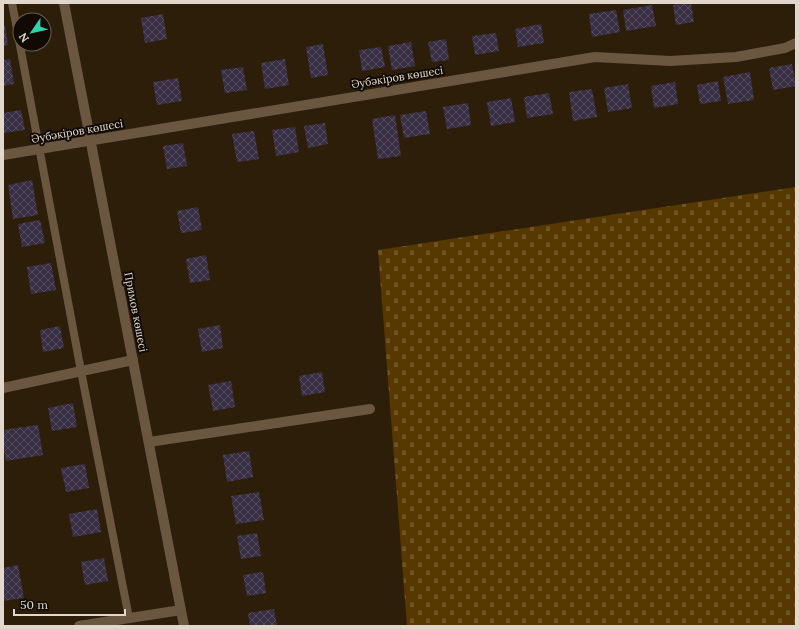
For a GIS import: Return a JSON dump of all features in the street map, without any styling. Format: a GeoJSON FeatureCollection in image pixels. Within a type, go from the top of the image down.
{"type":"FeatureCollection","features":[{"type":"Feature","properties":{"kind":"street","name":"Примов көшесі"},"geometry":{"type":"LineString","coordinates":[[64,3],[184,626]]}},
{"type":"Feature","properties":{"kind":"street","name":"Әубәкіров көшесі"},"geometry":{"type":"LineString","coordinates":[[3,155],[594,57],[670,61],[736,57],[784,48],[796,43]]}},
{"type":"Feature","properties":{"kind":"street"},"geometry":{"type":"LineString","coordinates":[[3,388],[133,360]]}},
{"type":"Feature","properties":{"kind":"street"},"geometry":{"type":"LineString","coordinates":[[149,442],[370,409]]}},
{"type":"Feature","properties":{"kind":"street"},"geometry":{"type":"LineString","coordinates":[[79,626],[130,622],[181,610]]}},
{"type":"Feature","properties":{"kind":"lane"},"geometry":{"type":"LineString","coordinates":[[12,3],[130,622]]}},
{"type":"Feature","properties":{"kind":"green space"},"geometry":{"type":"Polygon","coordinates":[[[796,187],[796,626],[407,626],[378,250],[796,187]]]}},
{"type":"Feature","properties":{"kind":"building"},"geometry":{"type":"Polygon","coordinates":[[[691,3],[694,22],[676,25],[673,5],[691,3]]]}},
{"type":"Feature","properties":{"kind":"building"},"geometry":{"type":"Polygon","coordinates":[[[652,5],[656,26],[626,31],[623,10],[652,5]]]}},
{"type":"Feature","properties":{"kind":"building"},"geometry":{"type":"Polygon","coordinates":[[[616,10],[620,32],[592,37],[589,14],[616,10]]]}},
{"type":"Feature","properties":{"kind":"building"},"geometry":{"type":"Polygon","coordinates":[[[163,14],[167,39],[145,43],[141,18],[163,14]]]}},
{"type":"Feature","properties":{"kind":"building"},"geometry":{"type":"Polygon","coordinates":[[[541,24],[544,43],[518,47],[515,29],[541,24]]]}},
{"type":"Feature","properties":{"kind":"building"},"geometry":{"type":"Polygon","coordinates":[[[3,25],[5,25],[8,45],[3,46],[3,25]]]}},
{"type":"Feature","properties":{"kind":"building"},"geometry":{"type":"Polygon","coordinates":[[[496,33],[499,51],[475,55],[472,36],[496,33]]]}},
{"type":"Feature","properties":{"kind":"building"},"geometry":{"type":"Polygon","coordinates":[[[446,39],[449,60],[432,62],[428,42],[446,39]]]}},
{"type":"Feature","properties":{"kind":"building"},"geometry":{"type":"Polygon","coordinates":[[[411,42],[415,66],[392,70],[388,46],[411,42]]]}},
{"type":"Feature","properties":{"kind":"building"},"geometry":{"type":"Polygon","coordinates":[[[323,44],[328,75],[311,78],[306,47],[323,44]]]}},
{"type":"Feature","properties":{"kind":"building"},"geometry":{"type":"Polygon","coordinates":[[[381,47],[385,67],[362,71],[359,50],[381,47]]]}},
{"type":"Feature","properties":{"kind":"building"},"geometry":{"type":"Polygon","coordinates":[[[10,59],[14,84],[3,86],[3,60],[10,59]]]}},
{"type":"Feature","properties":{"kind":"building"},"geometry":{"type":"Polygon","coordinates":[[[285,59],[289,85],[265,89],[261,63],[285,59]]]}},
{"type":"Feature","properties":{"kind":"building"},"geometry":{"type":"Polygon","coordinates":[[[792,64],[796,86],[773,90],[769,68],[792,64]]]}},
{"type":"Feature","properties":{"kind":"building"},"geometry":{"type":"Polygon","coordinates":[[[243,67],[247,90],[225,93],[221,70],[243,67]]]}},
{"type":"Feature","properties":{"kind":"building"},"geometry":{"type":"Polygon","coordinates":[[[750,72],[754,100],[728,104],[723,77],[750,72]]]}},
{"type":"Feature","properties":{"kind":"building"},"geometry":{"type":"Polygon","coordinates":[[[178,78],[182,101],[157,105],[153,82],[178,78]]]}},
{"type":"Feature","properties":{"kind":"building"},"geometry":{"type":"Polygon","coordinates":[[[718,81],[721,101],[700,104],[697,85],[718,81]]]}},
{"type":"Feature","properties":{"kind":"building"},"geometry":{"type":"Polygon","coordinates":[[[675,82],[678,104],[654,108],[651,86],[675,82]]]}},
{"type":"Feature","properties":{"kind":"building"},"geometry":{"type":"Polygon","coordinates":[[[628,84],[632,108],[608,112],[604,88],[628,84]]]}},
{"type":"Feature","properties":{"kind":"building"},"geometry":{"type":"Polygon","coordinates":[[[592,89],[597,117],[573,121],[569,92],[592,89]]]}},
{"type":"Feature","properties":{"kind":"building"},"geometry":{"type":"Polygon","coordinates":[[[549,93],[553,114],[527,118],[524,97],[549,93]]]}},
{"type":"Feature","properties":{"kind":"building"},"geometry":{"type":"Polygon","coordinates":[[[511,98],[515,122],[491,126],[487,102],[511,98]]]}},
{"type":"Feature","properties":{"kind":"building"},"geometry":{"type":"Polygon","coordinates":[[[468,103],[471,125],[447,129],[443,107],[468,103]]]}},
{"type":"Feature","properties":{"kind":"building"},"geometry":{"type":"Polygon","coordinates":[[[21,110],[25,130],[3,133],[3,113],[21,110]]]}},
{"type":"Feature","properties":{"kind":"building"},"geometry":{"type":"Polygon","coordinates":[[[426,111],[430,134],[404,138],[400,115],[426,111]]]}},
{"type":"Feature","properties":{"kind":"building"},"geometry":{"type":"Polygon","coordinates":[[[395,115],[401,156],[378,159],[372,119],[395,115]]]}},
{"type":"Feature","properties":{"kind":"building"},"geometry":{"type":"Polygon","coordinates":[[[325,123],[328,144],[308,148],[304,126],[325,123]]]}},
{"type":"Feature","properties":{"kind":"building"},"geometry":{"type":"Polygon","coordinates":[[[295,127],[299,152],[276,156],[272,130],[295,127]]]}},
{"type":"Feature","properties":{"kind":"building"},"geometry":{"type":"Polygon","coordinates":[[[254,131],[259,159],[237,162],[232,134],[254,131]]]}},
{"type":"Feature","properties":{"kind":"building"},"geometry":{"type":"Polygon","coordinates":[[[183,143],[187,166],[167,169],[163,146],[183,143]]]}},
{"type":"Feature","properties":{"kind":"building"},"geometry":{"type":"Polygon","coordinates":[[[32,180],[38,215],[13,219],[8,185],[32,180]]]}},
{"type":"Feature","properties":{"kind":"building"},"geometry":{"type":"Polygon","coordinates":[[[198,207],[202,230],[181,233],[177,211],[198,207]]]}},
{"type":"Feature","properties":{"kind":"building"},"geometry":{"type":"Polygon","coordinates":[[[40,220],[45,243],[22,247],[18,224],[40,220]]]}},
{"type":"Feature","properties":{"kind":"building"},"geometry":{"type":"Polygon","coordinates":[[[206,255],[210,280],[190,283],[186,259],[206,255]]]}},
{"type":"Feature","properties":{"kind":"building"},"geometry":{"type":"Polygon","coordinates":[[[51,263],[56,290],[31,294],[27,267],[51,263]]]}},
{"type":"Feature","properties":{"kind":"building"},"geometry":{"type":"Polygon","coordinates":[[[220,325],[223,348],[202,352],[198,329],[220,325]]]}},
{"type":"Feature","properties":{"kind":"building"},"geometry":{"type":"Polygon","coordinates":[[[60,326],[64,348],[43,352],[40,330],[60,326]]]}},
{"type":"Feature","properties":{"kind":"building"},"geometry":{"type":"Polygon","coordinates":[[[322,372],[325,392],[302,396],[299,376],[322,372]]]}},
{"type":"Feature","properties":{"kind":"building"},"geometry":{"type":"Polygon","coordinates":[[[231,381],[235,407],[213,411],[208,385],[231,381]]]}},
{"type":"Feature","properties":{"kind":"building"},"geometry":{"type":"Polygon","coordinates":[[[73,403],[77,427],[52,431],[48,408],[73,403]]]}},
{"type":"Feature","properties":{"kind":"building"},"geometry":{"type":"Polygon","coordinates":[[[38,425],[43,455],[6,461],[3,444],[3,430],[38,425]]]}},
{"type":"Feature","properties":{"kind":"building"},"geometry":{"type":"Polygon","coordinates":[[[249,451],[253,477],[227,482],[223,455],[249,451]]]}},
{"type":"Feature","properties":{"kind":"building"},"geometry":{"type":"Polygon","coordinates":[[[85,464],[89,488],[66,492],[61,468],[85,464]]]}},
{"type":"Feature","properties":{"kind":"building"},"geometry":{"type":"Polygon","coordinates":[[[259,492],[264,520],[236,524],[231,496],[259,492]]]}},
{"type":"Feature","properties":{"kind":"building"},"geometry":{"type":"Polygon","coordinates":[[[97,509],[101,532],[73,537],[69,514],[97,509]]]}},
{"type":"Feature","properties":{"kind":"building"},"geometry":{"type":"Polygon","coordinates":[[[257,533],[261,556],[241,559],[237,536],[257,533]]]}},
{"type":"Feature","properties":{"kind":"building"},"geometry":{"type":"Polygon","coordinates":[[[104,558],[108,581],[85,585],[81,562],[104,558]]]}},
{"type":"Feature","properties":{"kind":"building"},"geometry":{"type":"Polygon","coordinates":[[[18,565],[24,598],[3,601],[3,568],[18,565]]]}},
{"type":"Feature","properties":{"kind":"building"},"geometry":{"type":"Polygon","coordinates":[[[263,572],[266,593],[247,596],[243,575],[263,572]]]}},
{"type":"Feature","properties":{"kind":"building"},"geometry":{"type":"Polygon","coordinates":[[[274,609],[277,626],[250,626],[248,613],[274,609]]]}}]}
